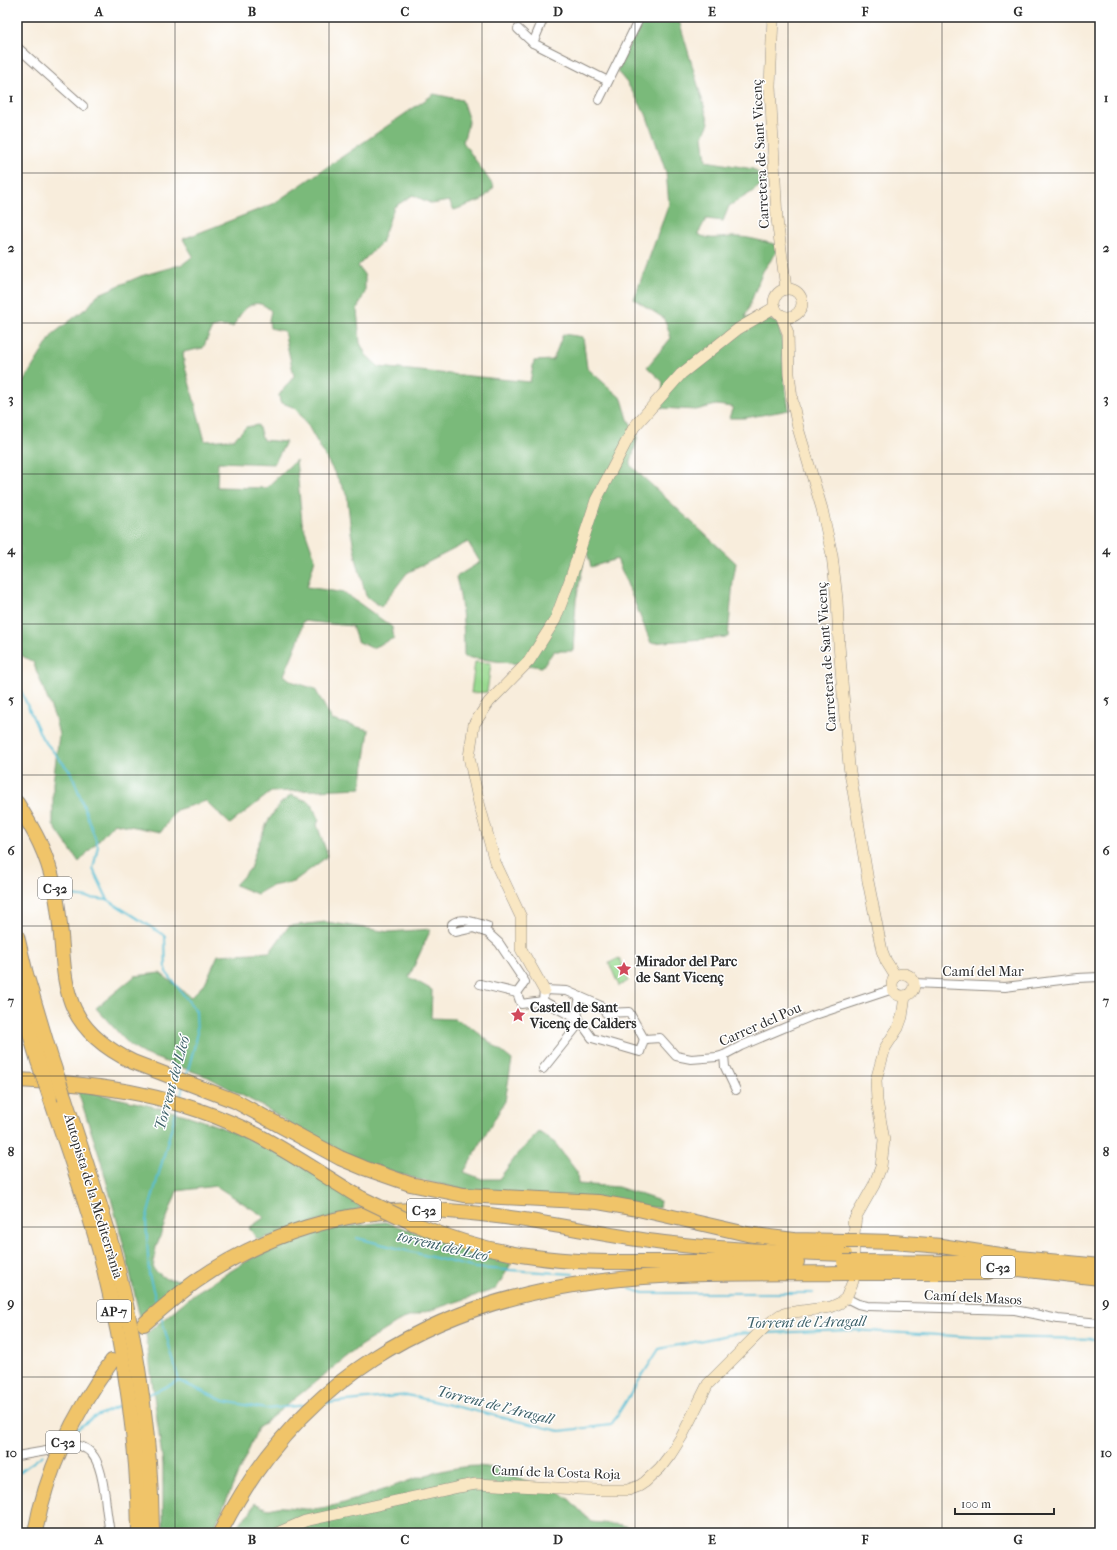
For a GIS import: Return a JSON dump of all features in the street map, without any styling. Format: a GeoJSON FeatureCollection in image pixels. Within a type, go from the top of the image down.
{"type":"FeatureCollection","features":[{"type":"Feature","properties":{"kind":"highway","name":"C-32"},"geometry":{"type":"LineString","coordinates":[[17,803],[42,846],[54,886],[58,906],[64,980],[69,998],[85,1027],[100,1042],[120,1056],[235,1101],[340,1158],[370,1171],[410,1184],[464,1195],[598,1202],[638,1209],[770,1238],[794,1240],[850,1258]]}},
{"type":"Feature","properties":{"kind":"highway","name":"Autopista de la Mediterrània"},"geometry":{"type":"LineString","coordinates":[[17,936],[36,1007],[50,1097],[93,1230],[107,1281],[120,1339],[133,1429],[139,1533]]}},
{"type":"Feature","properties":{"kind":"highway","name":"Autopista de la Mediterrània"},"geometry":{"type":"LineString","coordinates":[[17,990],[45,1060],[65,1099],[107,1229],[126,1304],[137,1365],[146,1431],[152,1533]]}},
{"type":"Feature","properties":{"kind":"highway","name":"C-32"},"geometry":{"type":"LineString","coordinates":[[17,1080],[84,1084],[111,1088],[150,1095],[198,1110],[257,1135],[291,1154],[361,1198],[412,1223],[442,1235],[486,1248],[525,1256],[572,1261],[850,1258],[941,1253],[956,1249],[1019,1258],[1100,1266]]}},
{"type":"Feature","properties":{"kind":"highway","name":"C-32"},"geometry":{"type":"LineString","coordinates":[[144,1324],[194,1283],[221,1265],[281,1236],[347,1217],[377,1213],[424,1210],[496,1216],[664,1242],[753,1251],[850,1258],[962,1263],[1100,1278]]}},
{"type":"Feature","properties":{"kind":"highway","name":"C-32"},"geometry":{"type":"LineString","coordinates":[[220,1533],[236,1503],[256,1472],[287,1433],[310,1409],[348,1377],[376,1357],[418,1332],[449,1318],[480,1306],[523,1294],[561,1286],[850,1258]]}},
{"type":"Feature","properties":{"kind":"highway","name":"C-32"},"geometry":{"type":"LineString","coordinates":[[35,1533],[48,1481],[66,1435],[82,1405],[112,1361]]}},
{"type":"Feature","properties":{"kind":"street"},"geometry":{"type":"LineString","coordinates":[[533,43],[544,17]]}},
{"type":"Feature","properties":{"kind":"street"},"geometry":{"type":"LineString","coordinates":[[599,100],[640,17]]}},
{"type":"Feature","properties":{"kind":"street","name":"Carretera de Sant Vicenç"},"geometry":{"type":"LineString","coordinates":[[773,17],[770,86],[777,219],[786,289]]}},
{"type":"Feature","properties":{"kind":"street"},"geometry":{"type":"LineString","coordinates":[[518,29],[533,43],[608,81]]}},
{"type":"Feature","properties":{"kind":"street"},"geometry":{"type":"LineString","coordinates":[[17,47],[83,106]]}},
{"type":"Feature","properties":{"kind":"street"},"geometry":{"type":"LineString","coordinates":[[786,289],[794,290],[800,296],[801,304],[798,312],[792,316],[778,311],[774,303],[776,295],[786,289]]}},
{"type":"Feature","properties":{"kind":"street"},"geometry":{"type":"LineString","coordinates":[[517,993],[521,1004],[543,996],[567,991],[599,1005],[606,1013],[629,1012],[644,1039],[640,1052],[592,1038],[579,1020],[543,996],[521,949],[521,916],[495,862],[478,803],[469,757],[474,724],[489,702],[529,661],[555,620],[570,580],[596,500],[634,427],[681,374],[738,329],[778,311]]}},
{"type":"Feature","properties":{"kind":"street","name":"Carretera de Sant Vicenç"},"geometry":{"type":"LineString","coordinates":[[778,311],[788,333],[789,374],[798,428],[822,508],[832,555],[837,599],[839,645],[849,766],[866,874],[882,951],[886,961],[896,977]]}},
{"type":"Feature","properties":{"kind":"street","name":"Carretera de Sant Vicenç"},"geometry":{"type":"LineString","coordinates":[[788,333],[798,312]]}},
{"type":"Feature","properties":{"kind":"street"},"geometry":{"type":"LineString","coordinates":[[487,926],[467,921],[456,921],[452,924],[452,929],[455,932],[473,928],[483,930],[499,943],[525,982],[517,993]]}},
{"type":"Feature","properties":{"kind":"street"},"geometry":{"type":"LineString","coordinates":[[900,975],[907,975],[913,980],[914,983],[913,990],[905,996],[898,995],[893,989],[892,982],[900,975]]}},
{"type":"Feature","properties":{"kind":"street","name":"Camí del Mar"},"geometry":{"type":"LineString","coordinates":[[914,983],[1005,987],[1077,978],[1100,977]]}},
{"type":"Feature","properties":{"kind":"street"},"geometry":{"type":"LineString","coordinates":[[480,984],[517,993]]}},
{"type":"Feature","properties":{"kind":"street","name":"Carrer del Pou"},"geometry":{"type":"LineString","coordinates":[[644,1039],[660,1038],[676,1056],[691,1059],[724,1055],[741,1046],[812,1016],[893,989]]}},
{"type":"Feature","properties":{"kind":"street"},"geometry":{"type":"LineString","coordinates":[[847,1296],[846,1281],[848,1234],[856,1216],[874,1185],[883,1158],[884,1139],[877,1101],[876,1080],[885,1048],[898,1028],[902,1017],[905,996]]}},
{"type":"Feature","properties":{"kind":"street"},"geometry":{"type":"LineString","coordinates":[[543,1068],[575,1029],[579,1020],[577,1011],[580,997]]}},
{"type":"Feature","properties":{"kind":"street"},"geometry":{"type":"LineString","coordinates":[[724,1055],[726,1067],[736,1090]]}},
{"type":"Feature","properties":{"kind":"street","name":"Camí dels Masos"},"geometry":{"type":"LineString","coordinates":[[847,1296],[858,1304],[867,1306],[1009,1310],[1033,1313],[1058,1319],[1100,1323]]}},
{"type":"Feature","properties":{"kind":"street","name":"Camí de la Costa Roja"},"geometry":{"type":"LineString","coordinates":[[277,1533],[305,1521],[476,1484],[597,1490],[633,1489],[645,1482],[670,1455],[682,1436],[708,1384],[768,1324],[780,1315],[787,1313],[831,1307],[840,1303],[847,1296]]}},
{"type":"Feature","properties":{"kind":"street"},"geometry":{"type":"LineString","coordinates":[[68,1446],[78,1445],[83,1447],[96,1459],[102,1478],[110,1533]]}},
{"type":"Feature","properties":{"kind":"street"},"geometry":{"type":"LineString","coordinates":[[17,1456],[52,1450]]}},
{"type":"Feature","properties":{"kind":"green space"},"geometry":{"type":"Polygon","coordinates":[[[643,17],[678,17],[709,123],[703,136],[706,161],[753,169],[767,180],[752,192],[729,206],[723,221],[706,219],[698,234],[708,238],[743,237],[775,244],[776,253],[763,271],[745,317],[771,320],[778,324],[782,341],[784,378],[789,410],[745,418],[729,418],[733,407],[716,405],[696,410],[661,408],[663,382],[647,367],[671,338],[665,319],[634,299],[669,204],[666,172],[646,114],[627,83],[617,71],[643,17]]]}},
{"type":"Feature","properties":{"kind":"green space"},"geometry":{"type":"Polygon","coordinates":[[[434,94],[462,100],[469,121],[463,142],[494,187],[482,200],[454,210],[449,201],[432,204],[413,195],[394,207],[381,243],[358,266],[365,276],[365,292],[357,309],[360,343],[366,355],[379,367],[530,382],[534,361],[553,360],[563,334],[583,337],[587,368],[622,399],[628,419],[638,436],[630,465],[736,563],[728,637],[651,643],[617,559],[591,567],[584,542],[583,566],[576,600],[573,651],[554,651],[542,667],[464,657],[463,617],[456,577],[480,562],[468,542],[407,573],[381,607],[366,596],[351,532],[347,495],[307,424],[295,408],[280,402],[279,395],[294,376],[284,331],[270,328],[269,320],[271,311],[265,306],[254,304],[244,310],[233,327],[221,326],[212,328],[203,348],[183,352],[184,363],[205,441],[234,439],[246,427],[258,425],[263,440],[286,442],[274,464],[218,462],[217,487],[266,488],[296,460],[302,522],[315,559],[307,587],[345,593],[392,627],[394,638],[372,648],[357,641],[352,626],[303,621],[299,639],[284,675],[291,681],[315,689],[332,720],[369,730],[361,788],[271,792],[230,824],[206,801],[176,810],[161,832],[114,823],[79,862],[53,825],[53,783],[59,735],[55,718],[33,662],[17,653],[17,392],[53,334],[89,306],[97,295],[141,276],[183,264],[193,256],[183,239],[273,204],[434,94]]]}},
{"type":"Feature","properties":{"kind":"green space"},"geometry":{"type":"Polygon","coordinates":[[[475,662],[491,663],[487,692],[471,693],[475,662]]]}},
{"type":"Feature","properties":{"kind":"green space"},"geometry":{"type":"Polygon","coordinates":[[[291,795],[310,802],[319,819],[317,825],[328,856],[293,882],[271,886],[257,894],[235,885],[250,869],[268,821],[280,804],[291,795]]]}},
{"type":"Feature","properties":{"kind":"green space"},"geometry":{"type":"Polygon","coordinates":[[[326,922],[389,932],[431,929],[409,977],[432,990],[431,1018],[455,1019],[471,1027],[512,1060],[505,1101],[464,1172],[482,1179],[499,1179],[517,1155],[539,1132],[555,1143],[577,1172],[578,1184],[618,1187],[660,1201],[659,1208],[475,1192],[420,1180],[366,1163],[297,1128],[269,1110],[208,1077],[144,1054],[132,1047],[96,1008],[135,976],[160,973],[191,997],[205,983],[218,955],[270,952],[289,926],[326,922]]]}},
{"type":"Feature","properties":{"kind":"green space"},"geometry":{"type":"Polygon","coordinates":[[[619,958],[628,981],[619,986],[609,963],[619,958]]]}},
{"type":"Feature","properties":{"kind":"green space"},"geometry":{"type":"Polygon","coordinates":[[[77,1089],[175,1112],[235,1133],[280,1154],[301,1166],[322,1179],[362,1208],[258,1240],[249,1228],[265,1217],[216,1186],[177,1191],[156,1247],[153,1269],[166,1279],[186,1280],[169,1291],[140,1318],[126,1254],[101,1161],[77,1089]]]}},
{"type":"Feature","properties":{"kind":"green space"},"geometry":{"type":"Polygon","coordinates":[[[385,1222],[511,1264],[496,1289],[403,1319],[360,1346],[258,1428],[212,1533],[163,1533],[163,1465],[146,1334],[195,1293],[252,1258],[328,1229],[385,1222]]]}},
{"type":"Feature","properties":{"kind":"green space"},"geometry":{"type":"Polygon","coordinates":[[[479,1466],[493,1468],[526,1481],[555,1488],[570,1500],[591,1522],[622,1525],[646,1533],[229,1533],[250,1513],[255,1503],[269,1509],[292,1507],[314,1509],[355,1500],[438,1472],[479,1466]]]}},
{"type":"Feature","properties":{"kind":"waterway","name":"Torrent del Lleó"},"geometry":{"type":"LineString","coordinates":[[17,682],[42,738],[72,774],[98,846],[93,869],[108,900],[165,936],[166,972],[196,1011],[197,1037],[186,1077]]}},
{"type":"Feature","properties":{"kind":"waterway"},"geometry":{"type":"LineString","coordinates":[[71,896],[108,900]]}},
{"type":"Feature","properties":{"kind":"waterway","name":"Torrent del Lleó"},"geometry":{"type":"LineString","coordinates":[[180,1098],[183,1087]]}},
{"type":"Feature","properties":{"kind":"waterway","name":"Torrent del Lleó"},"geometry":{"type":"LineString","coordinates":[[157,1304],[149,1275],[146,1220],[177,1108]]}},
{"type":"Feature","properties":{"kind":"waterway","name":"torrent del Lleó"},"geometry":{"type":"LineString","coordinates":[[357,1238],[475,1268],[573,1274]]}},
{"type":"Feature","properties":{"kind":"waterway","name":"torrent del Lleó"},"geometry":{"type":"LineString","coordinates":[[630,1289],[643,1293],[813,1293]]}},
{"type":"Feature","properties":{"kind":"waterway","name":"Torrent del Lleó"},"geometry":{"type":"LineString","coordinates":[[161,1316],[179,1381]]}},
{"type":"Feature","properties":{"kind":"waterway","name":"Torrent de l'Aragall"},"geometry":{"type":"LineString","coordinates":[[766,1333],[852,1330],[972,1337],[1100,1339]]}},
{"type":"Feature","properties":{"kind":"waterway","name":"Torrent de l'Aragall"},"geometry":{"type":"LineString","coordinates":[[327,1403],[407,1395],[560,1431],[611,1425],[659,1349],[733,1334],[754,1333]]}},
{"type":"Feature","properties":{"kind":"waterway","name":"Torrent de l'Aragall"},"geometry":{"type":"LineString","coordinates":[[147,1395],[179,1381],[224,1401],[266,1409],[306,1405]]}},
{"type":"Feature","properties":{"kind":"waterway","name":"Torrent de l'Aragall"},"geometry":{"type":"LineString","coordinates":[[77,1429],[94,1417],[124,1404]]}},
{"type":"Feature","properties":{"kind":"waterway","name":"Torrent de l'Aragall"},"geometry":{"type":"LineString","coordinates":[[17,1474],[43,1455]]}},
{"type":"Feature","properties":{"kind":"place","name":"Mirador del Parc de Sant Vicenç"},"geometry":{"type":"Point","coordinates":[624,969]}},
{"type":"Feature","properties":{"kind":"place","name":"Castell de Sant Vicenç de Calders"},"geometry":{"type":"Point","coordinates":[518,1015]}}]}
